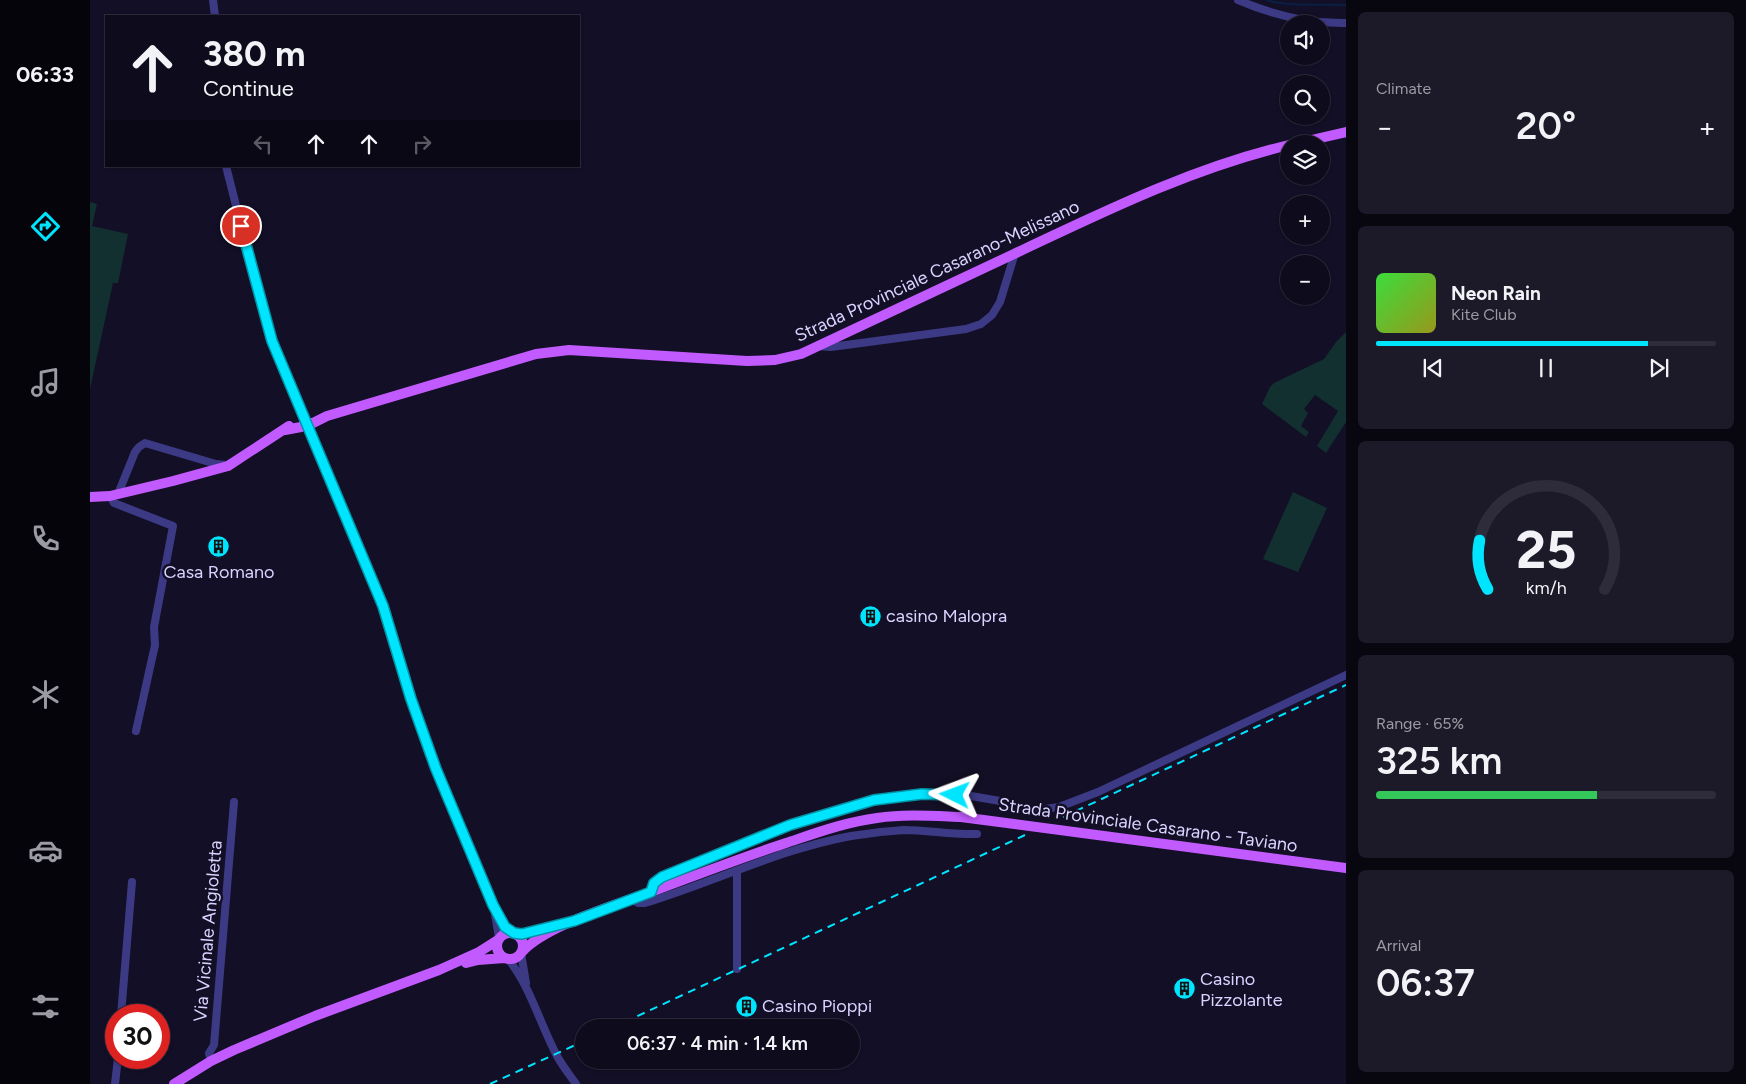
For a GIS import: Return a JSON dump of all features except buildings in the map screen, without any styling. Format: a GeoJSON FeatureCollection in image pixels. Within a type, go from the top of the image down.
{"type":"FeatureCollection","features":[{"type":"Feature","properties":{"kind":"main road"},"geometry":{"type":"LineString","coordinates":[[1330,136],[1346,132]]}},
{"type":"Feature","properties":{"kind":"main road","name":"Strada Provinciale Casarano-Melissano"},"geometry":{"type":"LineString","coordinates":[[90,497],[114,495],[228,466],[299,422],[307,422],[311,419],[327,416],[536,354],[569,350],[747,361],[775,360],[801,354],[1015,254],[1093,215],[1219,164],[1280,147]]}},
{"type":"Feature","properties":{"kind":"main road","name":"Strada Provinciale Casarano - Taviano"},"geometry":{"type":"LineString","coordinates":[[439,970],[478,960],[515,958],[537,938],[574,921],[750,855],[836,826],[878,818],[918,815],[961,816],[1346,868]]}},
{"type":"Feature","properties":{"kind":"main road","name":"Strada Provinciale Casarano - Taviano"},"geometry":{"type":"LineString","coordinates":[[174,1084],[211,1061],[314,1016],[439,970],[479,952],[504,934],[522,934],[574,921]]}},
{"type":"Feature","properties":{"kind":"main road"},"geometry":{"type":"LineString","coordinates":[[513,933],[522,941],[522,953]]}},
{"type":"Feature","properties":{"kind":"main road"},"geometry":{"type":"LineString","coordinates":[[498,939],[497,948],[501,956],[506,959]]}},
{"type":"Feature","properties":{"kind":"street"},"geometry":{"type":"LineString","coordinates":[[213,0],[216,15]]}},
{"type":"Feature","properties":{"kind":"street"},"geometry":{"type":"LineString","coordinates":[[1238,0],[1302,21],[1346,24]]}},
{"type":"Feature","properties":{"kind":"street"},"geometry":{"type":"LineString","coordinates":[[226,167],[272,341],[383,606],[411,699],[436,769],[493,905],[505,927],[513,933]]}},
{"type":"Feature","properties":{"kind":"street"},"geometry":{"type":"LineString","coordinates":[[818,346],[831,348],[966,329],[981,324],[992,315],[1000,302],[1015,254]]}},
{"type":"Feature","properties":{"kind":"street"},"geometry":{"type":"LineString","coordinates":[[136,731],[155,645],[154,627],[173,526],[114,503],[114,495],[135,452],[145,443],[228,466]]}},
{"type":"Feature","properties":{"kind":"street"},"geometry":{"type":"LineString","coordinates":[[651,892],[654,883],[662,877],[790,825],[874,800],[922,794],[971,796],[1000,801],[1030,811],[1059,807],[1098,792],[1346,675]]}},
{"type":"Feature","properties":{"kind":"street","name":"Via Vicinale Angioletta"},"geometry":{"type":"LineString","coordinates":[[211,1061],[209,1053],[214,1045],[234,802]]}},
{"type":"Feature","properties":{"kind":"street"},"geometry":{"type":"LineString","coordinates":[[632,899],[638,903],[645,903],[823,842],[852,836],[906,830],[956,835],[977,834]]}},
{"type":"Feature","properties":{"kind":"street"},"geometry":{"type":"LineString","coordinates":[[737,871],[737,969]]}},
{"type":"Feature","properties":{"kind":"street"},"geometry":{"type":"LineString","coordinates":[[122,1004],[132,882]]}},
{"type":"Feature","properties":{"kind":"street"},"geometry":{"type":"LineString","coordinates":[[493,905],[498,939]]}},
{"type":"Feature","properties":{"kind":"street"},"geometry":{"type":"LineString","coordinates":[[522,953],[528,990]]}},
{"type":"Feature","properties":{"kind":"street"},"geometry":{"type":"LineString","coordinates":[[506,959],[520,976],[528,990],[556,1053],[576,1084]]}},
{"type":"Feature","properties":{"kind":"street"},"geometry":{"type":"LineString","coordinates":[[115,1084],[117,1069]]}},
{"type":"Feature","properties":{"kind":"green space"},"geometry":{"type":"Polygon","coordinates":[[[90,202],[97,204],[92,226],[128,234],[118,283],[113,283],[90,389],[90,202]]]}},
{"type":"Feature","properties":{"kind":"green space"},"geometry":{"type":"Polygon","coordinates":[[[1346,332],[1346,422],[1326,453],[1317,446],[1338,411],[1315,395],[1304,409],[1308,413],[1301,426],[1309,432],[1306,437],[1262,404],[1274,383],[1324,359],[1346,332]]]}},
{"type":"Feature","properties":{"kind":"green space"},"geometry":{"type":"Polygon","coordinates":[[[1293,492],[1327,508],[1298,572],[1263,559],[1293,492]]]}},
{"type":"Feature","properties":{"kind":"waterway"},"geometry":{"type":"LineString","coordinates":[[1267,0],[1295,4],[1346,5]]}},
{"type":"Feature","properties":{"kind":"railway"},"geometry":{"type":"LineString","coordinates":[[1063,817],[1346,685]]}},
{"type":"Feature","properties":{"kind":"railway"},"geometry":{"type":"LineString","coordinates":[[631,1019],[1025,835]]}},
{"type":"Feature","properties":{"kind":"railway"},"geometry":{"type":"LineString","coordinates":[[490,1084],[575,1045]]}},
{"type":"Feature","properties":{"kind":"place","name":"Casa Romano"},"geometry":{"type":"Point","coordinates":[219,547]}},
{"type":"Feature","properties":{"kind":"place","name":"casino Malopra"},"geometry":{"type":"Point","coordinates":[870,616]}},
{"type":"Feature","properties":{"kind":"place","name":"Casino Pizzolante"},"geometry":{"type":"Point","coordinates":[1184,989]}},
{"type":"Feature","properties":{"kind":"place","name":"Casino Pioppi"},"geometry":{"type":"Point","coordinates":[746,1006]}},
{"type":"Feature","properties":{"kind":"route"},"geometry":{"type":"LineString","coordinates":[[241,226],[272,341],[383,606],[411,699],[436,769],[493,905],[505,927],[511,932],[522,934],[574,921],[651,892],[654,883],[662,877],[790,825],[874,800],[922,794],[955,795]]}}]}
